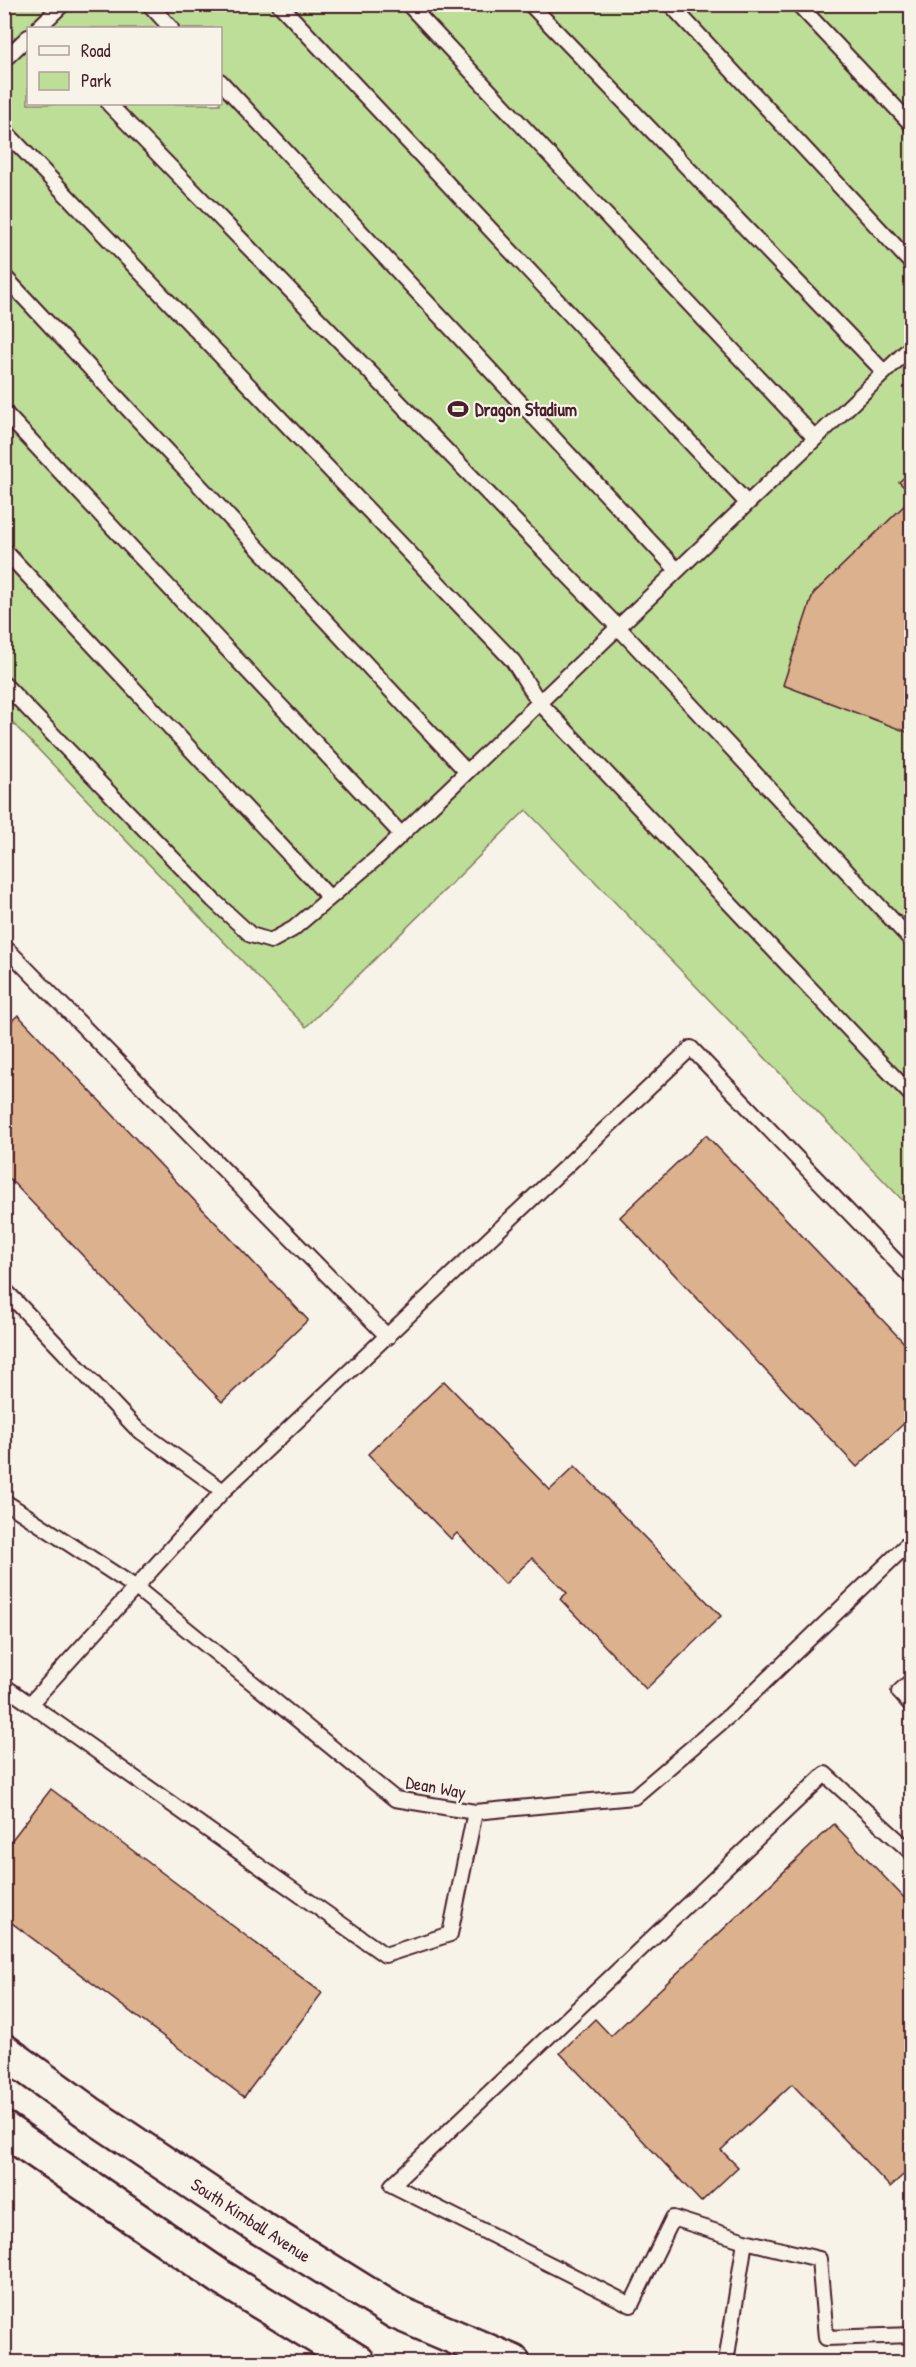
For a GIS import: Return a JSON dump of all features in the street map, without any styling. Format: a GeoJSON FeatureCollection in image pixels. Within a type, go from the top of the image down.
{"type":"FeatureCollection","features":[{"type":"Feature","properties":{"kind":"main road","name":"South Kimball Avenue"},"geometry":{"type":"LineString","coordinates":[[4,2051],[92,2115],[246,2218],[386,2306],[513,2362]]}},
{"type":"Feature","properties":{"kind":"main road"},"geometry":{"type":"LineString","coordinates":[[4,2129],[222,2278],[358,2362]]}},
{"type":"Feature","properties":{"kind":"lane"},"geometry":{"type":"LineString","coordinates":[[39,27],[63,4]]}},
{"type":"Feature","properties":{"kind":"lane"},"geometry":{"type":"LineString","coordinates":[[149,4],[170,27]]}},
{"type":"Feature","properties":{"kind":"lane"},"geometry":{"type":"LineString","coordinates":[[279,4],[747,503]]}},
{"type":"Feature","properties":{"kind":"lane"},"geometry":{"type":"LineString","coordinates":[[408,4],[815,438]]}},
{"type":"Feature","properties":{"kind":"lane"},"geometry":{"type":"LineString","coordinates":[[530,4],[884,372]]}},
{"type":"Feature","properties":{"kind":"lane"},"geometry":{"type":"LineString","coordinates":[[670,4],[912,264]]}},
{"type":"Feature","properties":{"kind":"lane"},"geometry":{"type":"LineString","coordinates":[[798,4],[912,125]]}},
{"type":"Feature","properties":{"kind":"lane"},"geometry":{"type":"LineString","coordinates":[[4,60],[27,38]]}},
{"type":"Feature","properties":{"kind":"lane"},"geometry":{"type":"LineString","coordinates":[[222,83],[677,570]]}},
{"type":"Feature","properties":{"kind":"lane"},"geometry":{"type":"LineString","coordinates":[[110,105],[618,627],[912,940]]}},
{"type":"Feature","properties":{"kind":"lane"},"geometry":{"type":"LineString","coordinates":[[4,130],[513,661],[539,702],[912,1096]]}},
{"type":"Feature","properties":{"kind":"lane"},"geometry":{"type":"LineString","coordinates":[[4,276],[466,771]]}},
{"type":"Feature","properties":{"kind":"lane"},"geometry":{"type":"LineString","coordinates":[[4,684],[213,900],[251,935],[271,941],[293,929],[401,834],[912,346]]}},
{"type":"Feature","properties":{"kind":"lane"},"geometry":{"type":"LineString","coordinates":[[4,412],[401,834]]}},
{"type":"Feature","properties":{"kind":"lane"},"geometry":{"type":"LineString","coordinates":[[4,550],[329,897]]}},
{"type":"Feature","properties":{"kind":"lane"},"geometry":{"type":"LineString","coordinates":[[4,954],[8,950],[388,1338]]}},
{"type":"Feature","properties":{"kind":"lane"},"geometry":{"type":"LineString","coordinates":[[30,1704],[223,1491],[388,1338],[691,1048],[912,1278]]}},
{"type":"Feature","properties":{"kind":"lane"},"geometry":{"type":"LineString","coordinates":[[4,1289],[136,1428],[223,1491]]}},
{"type":"Feature","properties":{"kind":"lane","name":"Dean Way"},"geometry":{"type":"LineString","coordinates":[[4,1501],[135,1587],[395,1799],[475,1812],[634,1797],[730,1715],[912,1540]]}},
{"type":"Feature","properties":{"kind":"lane"},"geometry":{"type":"LineString","coordinates":[[912,1680],[899,1692],[912,1706]]}},
{"type":"Feature","properties":{"kind":"lane"},"geometry":{"type":"LineString","coordinates":[[4,1686],[386,1955],[450,1934],[475,1812]]}},
{"type":"Feature","properties":{"kind":"lane"},"geometry":{"type":"LineString","coordinates":[[912,1852],[825,1773],[392,2185],[631,2305],[673,2218],[745,2241],[819,2259],[826,2338],[912,2335]]}},
{"type":"Feature","properties":{"kind":"lane"},"geometry":{"type":"LineString","coordinates":[[726,2362],[745,2241]]}},
{"type":"Feature","properties":{"kind":"green space","name":"Dragon Stadium"},"geometry":{"type":"Polygon","coordinates":[[[5,5],[911,5],[911,1209],[526,810],[306,1027],[5,715],[5,5]]]}},
{"type":"Feature","properties":{"kind":"building"},"geometry":{"type":"Polygon","coordinates":[[[912,470],[912,495],[899,482],[912,470]]]}},
{"type":"Feature","properties":{"kind":"building"},"geometry":{"type":"Polygon","coordinates":[[[912,498],[912,734],[783,685],[813,594],[912,498]]]}},
{"type":"Feature","properties":{"kind":"building"},"geometry":{"type":"Polygon","coordinates":[[[18,1015],[308,1320],[222,1402],[4,1173],[4,1028],[18,1015]]]}},
{"type":"Feature","properties":{"kind":"building"},"geometry":{"type":"Polygon","coordinates":[[[706,1135],[912,1351],[912,1416],[857,1467],[620,1217],[706,1135]]]}},
{"type":"Feature","properties":{"kind":"building"},"geometry":{"type":"Polygon","coordinates":[[[444,1381],[550,1490],[575,1466],[721,1616],[646,1689],[560,1599],[567,1593],[532,1558],[505,1584],[457,1533],[451,1539],[368,1454],[444,1381]]]}},
{"type":"Feature","properties":{"kind":"building"},"geometry":{"type":"Polygon","coordinates":[[[51,1789],[322,1993],[244,2097],[4,1917],[4,1850],[51,1789]]]}},
{"type":"Feature","properties":{"kind":"building"},"geometry":{"type":"Polygon","coordinates":[[[834,1824],[912,1906],[912,2167],[890,2187],[792,2084],[721,2150],[738,2167],[701,2202],[560,2053],[595,2019],[611,2036],[834,1824]]]}},
{"type":"Feature","properties":{"kind":"place","name":"Dragon Stadium"},"geometry":{"type":"Point","coordinates":[458,409]}}]}
